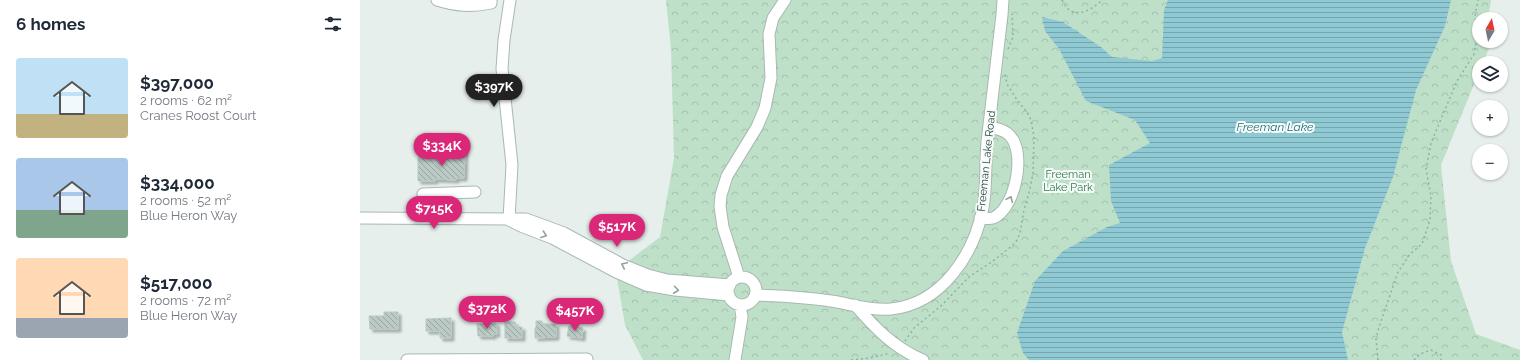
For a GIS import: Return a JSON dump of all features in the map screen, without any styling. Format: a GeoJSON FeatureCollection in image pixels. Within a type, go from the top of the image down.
{"type":"FeatureCollection","features":[{"type":"Feature","properties":{"kind":"street"},"geometry":{"type":"LineString","coordinates":[[437,0],[453,5],[466,6],[490,3],[491,0]]}},
{"type":"Feature","properties":{"kind":"street"},"geometry":{"type":"LineString","coordinates":[[509,220],[512,165],[502,69],[504,40],[510,0]]}},
{"type":"Feature","properties":{"kind":"street"},"geometry":{"type":"LineString","coordinates":[[360,218],[526,219],[564,233],[622,265],[648,275],[667,280],[732,286],[745,277],[750,280],[756,289],[756,295],[750,302],[740,305],[735,303],[732,286],[738,274],[721,217],[721,195],[727,176],[757,127],[765,108],[770,78],[769,34],[773,18],[785,0]]}},
{"type":"Feature","properties":{"kind":"street","name":"Freeman Lake Road"},"geometry":{"type":"LineString","coordinates":[[756,295],[809,298],[882,310],[896,308],[919,301],[935,291],[960,265],[972,242],[980,218],[984,193],[989,127],[1003,0]]}},
{"type":"Feature","properties":{"kind":"street"},"geometry":{"type":"LineString","coordinates":[[980,218],[992,219],[1002,212],[1010,200],[1016,180],[1018,152],[1014,142],[1008,133],[1000,129],[989,127]]}},
{"type":"Feature","properties":{"kind":"street"},"geometry":{"type":"LineString","coordinates":[[423,218],[423,194],[475,192]]}},
{"type":"Feature","properties":{"kind":"street"},"geometry":{"type":"LineString","coordinates":[[735,360],[742,317],[740,305]]}},
{"type":"Feature","properties":{"kind":"street"},"geometry":{"type":"LineString","coordinates":[[855,306],[878,330],[897,346],[923,360]]}},
{"type":"Feature","properties":{"kind":"street"},"geometry":{"type":"LineString","coordinates":[[407,360],[587,359]]}},
{"type":"Feature","properties":{"kind":"path"},"geometry":{"type":"LineString","coordinates":[[1062,0],[1068,9],[1084,13],[1091,10],[1102,0]]}},
{"type":"Feature","properties":{"kind":"path"},"geometry":{"type":"LineString","coordinates":[[1378,360],[1376,339],[1398,272],[1410,254],[1422,244],[1430,220],[1431,196],[1426,169],[1431,143],[1457,81],[1474,54],[1477,38],[1475,16],[1478,0]]}},
{"type":"Feature","properties":{"kind":"path"},"geometry":{"type":"LineString","coordinates":[[1414,360],[1420,354],[1431,350],[1441,355],[1441,360]]}},
{"type":"Feature","properties":{"kind":"green space","name":"Freeman Lake Park"},"geometry":{"type":"Polygon","coordinates":[[[666,0],[1491,0],[1489,12],[1472,12],[1472,48],[1489,48],[1486,56],[1472,56],[1472,89],[1441,165],[1451,261],[1476,334],[1520,350],[1520,360],[643,360],[625,325],[616,272],[660,237],[674,158],[671,49],[666,0]]]}},
{"type":"Feature","properties":{"kind":"water","name":"Freeman Lake"},"geometry":{"type":"Polygon","coordinates":[[[1168,0],[1451,0],[1445,26],[1416,90],[1393,177],[1365,248],[1342,332],[1348,360],[1029,360],[1023,353],[1017,333],[1035,281],[1063,251],[1107,227],[1120,223],[1111,201],[1109,165],[1150,143],[1135,120],[1086,101],[1059,49],[1045,31],[1042,17],[1063,22],[1101,47],[1112,57],[1152,61],[1162,58],[1164,10],[1168,0]]]}},
{"type":"Feature","properties":{"kind":"building"},"geometry":{"type":"Polygon","coordinates":[[[450,150],[465,150],[464,178],[456,178],[456,180],[435,179],[435,181],[418,181],[418,158],[450,158],[450,150]]]}},
{"type":"Feature","properties":{"kind":"building"},"geometry":{"type":"Polygon","coordinates":[[[384,312],[398,312],[398,329],[370,329],[369,316],[384,316],[384,312]]]}},
{"type":"Feature","properties":{"kind":"building"},"geometry":{"type":"Polygon","coordinates":[[[451,318],[451,338],[440,338],[440,331],[426,331],[426,319],[451,318]]]}},
{"type":"Feature","properties":{"kind":"building"},"geometry":{"type":"Polygon","coordinates":[[[536,321],[542,321],[542,324],[556,324],[556,337],[535,338],[536,321]]]}},
{"type":"Feature","properties":{"kind":"building"},"geometry":{"type":"Polygon","coordinates":[[[505,322],[515,322],[516,327],[522,327],[522,338],[505,338],[505,322]]]}},
{"type":"Feature","properties":{"kind":"building"},"geometry":{"type":"Polygon","coordinates":[[[496,323],[497,334],[493,334],[493,336],[478,336],[477,324],[496,323]]]}},
{"type":"Feature","properties":{"kind":"building"},"geometry":{"type":"Polygon","coordinates":[[[569,326],[583,328],[582,338],[567,336],[569,326]]]}}]}
